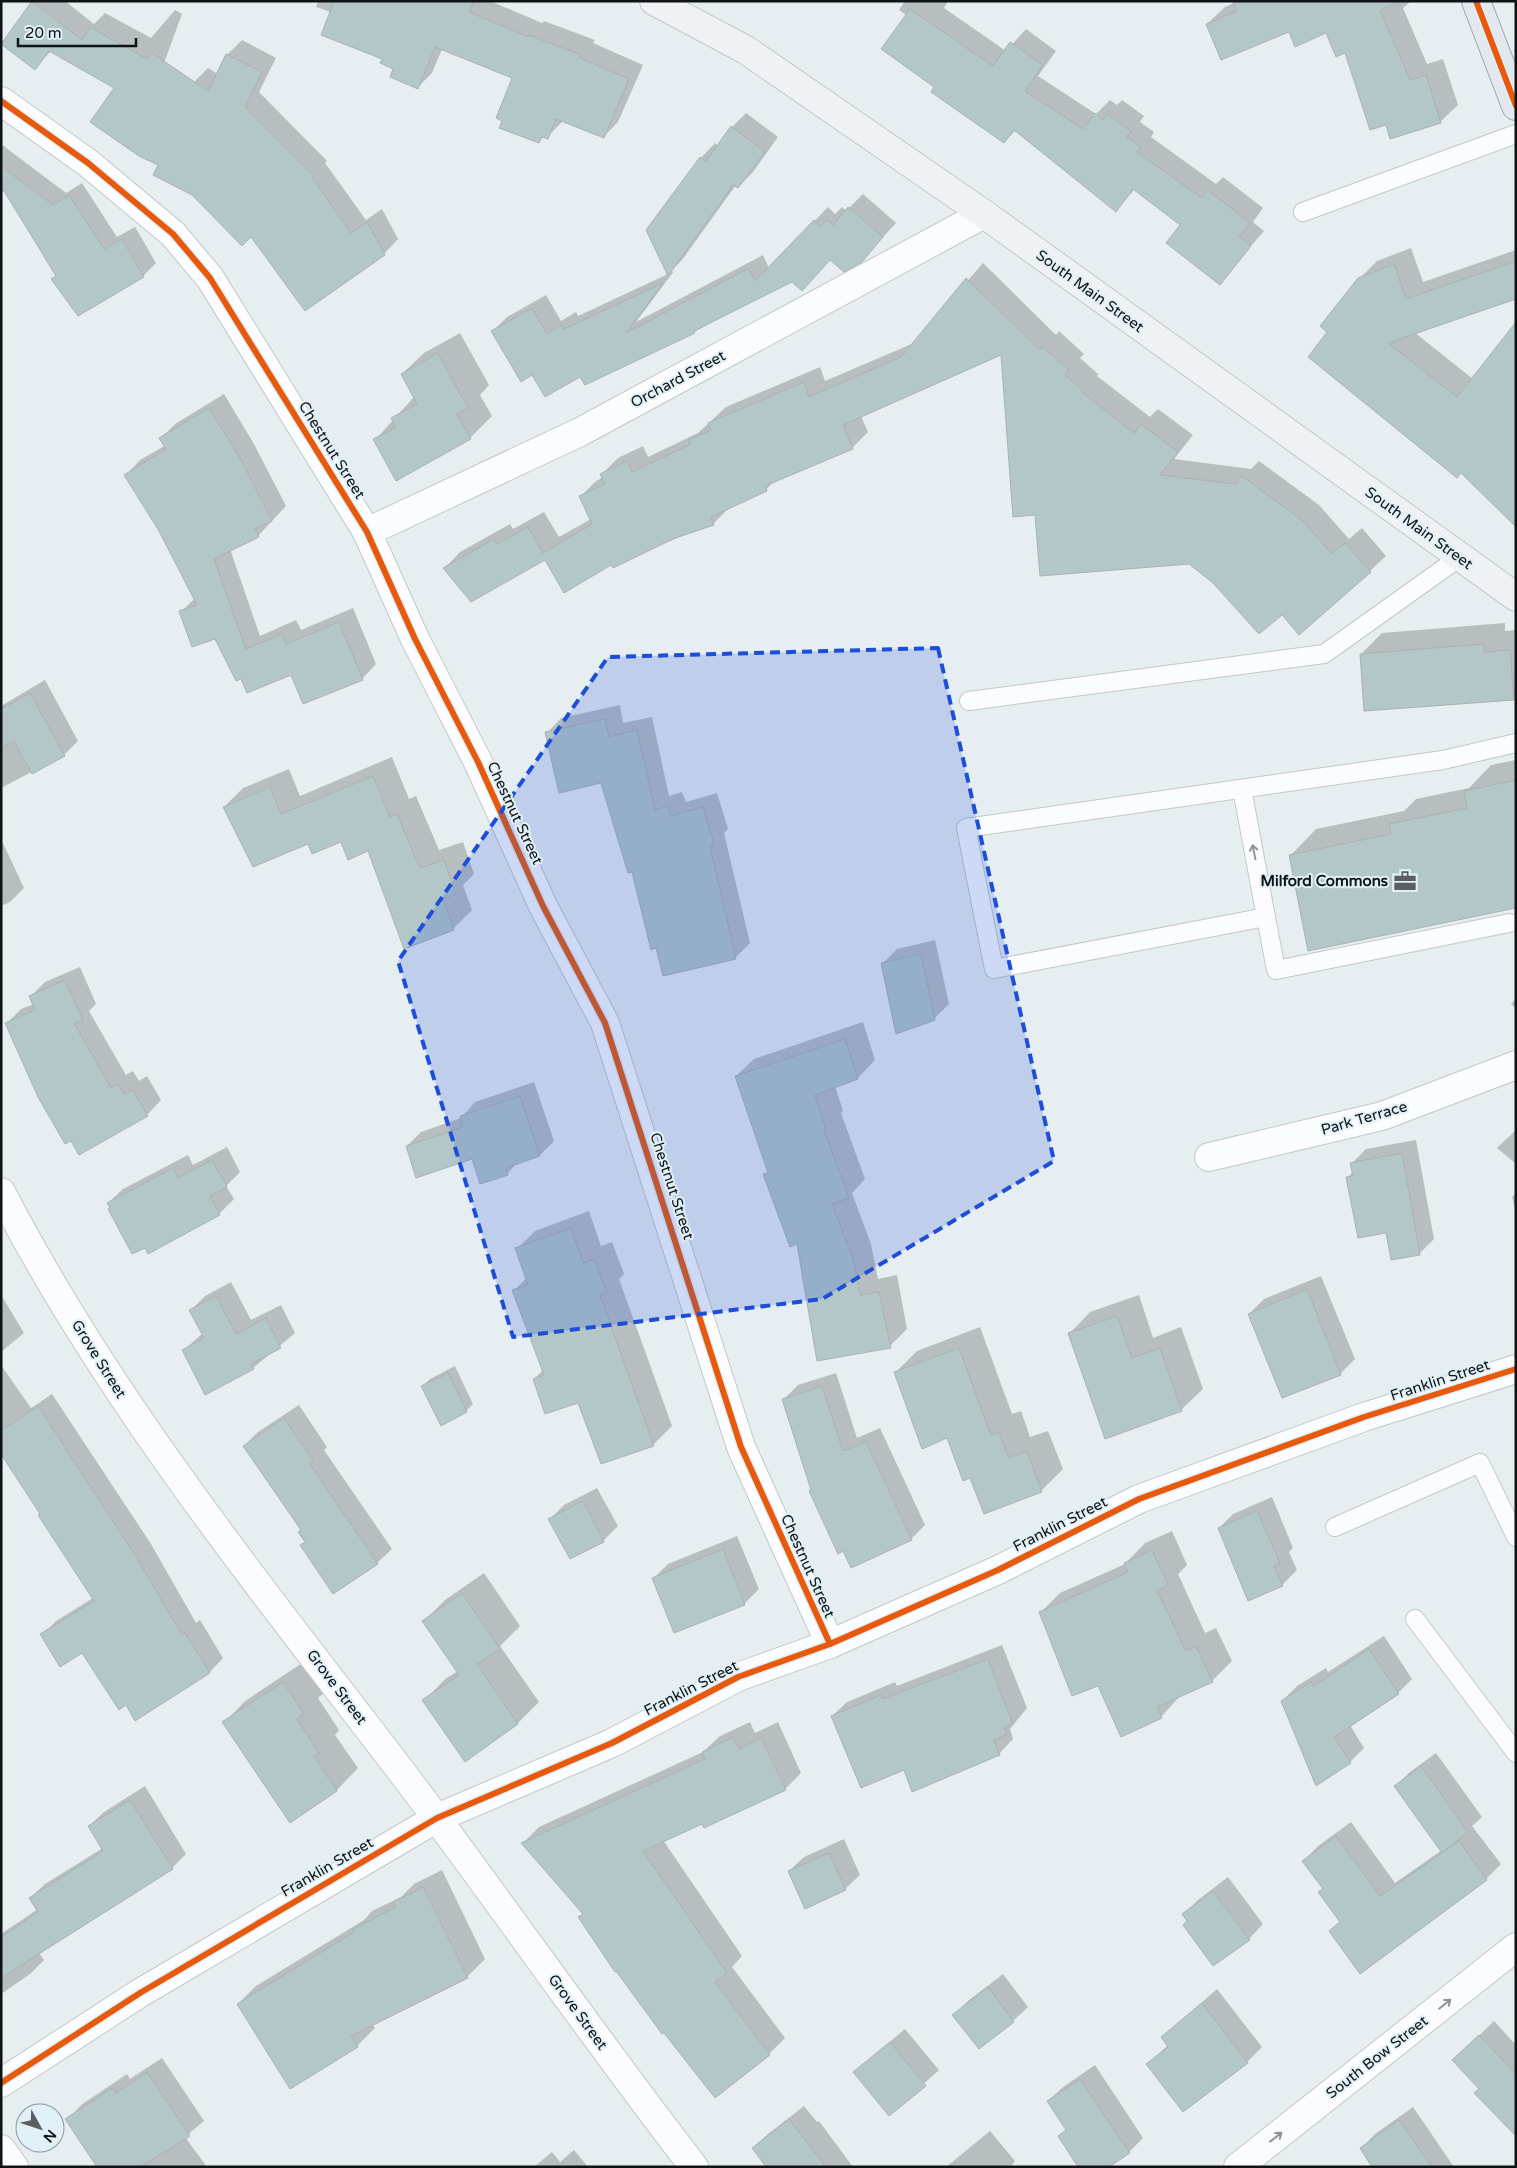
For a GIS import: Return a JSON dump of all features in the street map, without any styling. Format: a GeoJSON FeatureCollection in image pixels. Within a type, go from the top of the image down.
{"type":"FeatureCollection","features":[{"type":"Feature","properties":{"kind":"main road","name":"South Main Street"},"geometry":{"type":"LineString","coordinates":[[654,1],[746,50],[984,214],[1516,597]]}},
{"type":"Feature","properties":{"kind":"main road"},"geometry":{"type":"LineString","coordinates":[[1476,1],[1516,106]]}},
{"type":"Feature","properties":{"kind":"street","name":"Chestnut Street"},"geometry":{"type":"LineString","coordinates":[[1,101],[88,163],[173,234],[210,278],[367,532],[415,639],[478,762],[544,906],[605,1023],[741,1447],[830,1644]]}},
{"type":"Feature","properties":{"kind":"street","name":"Orchard Street"},"geometry":{"type":"LineString","coordinates":[[367,532],[580,432],[984,214]]}},
{"type":"Feature","properties":{"kind":"street","name":"Park Terrace"},"geometry":{"type":"LineString","coordinates":[[1209,1157],[1382,1116],[1516,1066]]}},
{"type":"Feature","properties":{"kind":"street","name":"Grove Street"},"geometry":{"type":"LineString","coordinates":[[1,1192],[27,1242],[120,1394],[212,1523],[436,1818],[600,2043],[694,2167]]}},
{"type":"Feature","properties":{"kind":"street","name":"Franklin Street"},"geometry":{"type":"LineString","coordinates":[[1,2083],[140,1993],[436,1818],[612,1743],[738,1677],[830,1644],[998,1570],[1139,1499],[1364,1417],[1516,1369]]}},
{"type":"Feature","properties":{"kind":"street","name":"South Bow Street"},"geometry":{"type":"LineString","coordinates":[[1238,2167],[1516,1947]]}},
{"type":"Feature","properties":{"kind":"street"},"geometry":{"type":"LineString","coordinates":[[1,2149],[14,2167]]}},
{"type":"Feature","properties":{"kind":"lane"},"geometry":{"type":"LineString","coordinates":[[1303,212],[1516,134]]}},
{"type":"Feature","properties":{"kind":"lane"},"geometry":{"type":"LineString","coordinates":[[968,701],[1324,654],[1460,557]]}},
{"type":"Feature","properties":{"kind":"lane"},"geometry":{"type":"LineString","coordinates":[[1266,917],[994,969],[966,828],[1443,760],[1516,743]]}},
{"type":"Feature","properties":{"kind":"lane"},"geometry":{"type":"LineString","coordinates":[[1242,789],[1276,970],[1509,923]]}},
{"type":"Feature","properties":{"kind":"lane"},"geometry":{"type":"LineString","coordinates":[[1335,1527],[1480,1463],[1516,1538]]}},
{"type":"Feature","properties":{"kind":"lane"},"geometry":{"type":"LineString","coordinates":[[1415,1619],[1516,1753]]}},
{"type":"Feature","properties":{"kind":"highlighted area"},"geometry":{"type":"Polygon","coordinates":[[[938,648],[1054,1161],[822,1299],[513,1337],[398,961],[608,657],[938,648]]]}},
{"type":"Feature","properties":{"kind":"building"},"geometry":{"type":"Polygon","coordinates":[[[32,1],[82,40],[90,27],[147,59],[152,53],[208,91],[226,54],[262,72],[245,107],[314,176],[312,178],[351,233],[367,222],[385,255],[305,311],[251,237],[242,246],[192,195],[153,175],[158,165],[139,156],[90,122],[114,88],[49,51],[35,70],[1,44],[32,1]]]}},
{"type":"Feature","properties":{"kind":"building"},"geometry":{"type":"Polygon","coordinates":[[[334,1],[474,1],[469,12],[528,37],[529,35],[581,55],[580,58],[629,79],[604,138],[556,119],[548,139],[542,137],[539,143],[499,128],[502,121],[496,118],[512,78],[435,47],[418,89],[390,77],[393,69],[380,63],[382,59],[321,35],[334,1]]]}},
{"type":"Feature","properties":{"kind":"building"},"geometry":{"type":"Polygon","coordinates":[[[1233,1],[1401,1],[1380,10],[1410,80],[1426,75],[1441,123],[1390,139],[1386,125],[1370,130],[1345,53],[1336,57],[1326,33],[1295,47],[1289,32],[1221,60],[1206,24],[1237,11],[1233,1]]]}},
{"type":"Feature","properties":{"kind":"building"},"geometry":{"type":"Polygon","coordinates":[[[910,9],[993,66],[1010,42],[1043,65],[1025,91],[1083,129],[1095,113],[1103,120],[1107,114],[1131,131],[1127,137],[1141,147],[1137,152],[1202,198],[1208,190],[1250,223],[1239,237],[1251,246],[1220,285],[1166,243],[1180,225],[1133,189],[1116,212],[1014,130],[1004,143],[931,92],[934,87],[881,49],[910,9]]]}},
{"type":"Feature","properties":{"kind":"building"},"geometry":{"type":"Polygon","coordinates":[[[731,126],[765,152],[738,188],[733,185],[668,276],[646,230],[700,157],[706,161],[731,126]]]}},
{"type":"Feature","properties":{"kind":"building"},"geometry":{"type":"Polygon","coordinates":[[[1,166],[53,205],[69,195],[104,249],[122,239],[144,277],[78,316],[51,279],[56,276],[1,186],[1,166]]]}},
{"type":"Feature","properties":{"kind":"building"},"geometry":{"type":"Polygon","coordinates":[[[848,207],[883,237],[862,262],[844,272],[830,260],[802,291],[792,282],[694,331],[695,333],[585,385],[580,377],[545,397],[532,375],[521,382],[491,331],[532,308],[547,334],[561,325],[564,329],[663,283],[626,333],[749,268],[755,281],[814,220],[820,227],[827,220],[833,225],[848,207]]]}},
{"type":"Feature","properties":{"kind":"building"},"geometry":{"type":"Polygon","coordinates":[[[1516,261],[1516,299],[1388,343],[1457,397],[1516,322],[1516,527],[1461,473],[1457,478],[1308,357],[1327,332],[1320,326],[1358,278],[1394,264],[1406,299],[1516,261]]]}},
{"type":"Feature","properties":{"kind":"building"},"geometry":{"type":"Polygon","coordinates":[[[966,278],[1040,350],[1042,346],[1069,370],[1065,375],[1082,392],[1134,433],[1141,424],[1178,452],[1160,475],[1236,484],[1242,476],[1303,521],[1332,554],[1345,543],[1371,572],[1299,635],[1282,615],[1259,634],[1213,583],[1189,564],[1040,576],[1035,515],[1013,517],[1001,355],[843,425],[853,449],[765,486],[767,491],[711,517],[714,525],[675,538],[613,568],[611,565],[564,593],[545,560],[471,602],[443,568],[494,539],[497,544],[528,527],[543,553],[592,524],[579,496],[605,484],[600,474],[627,461],[632,472],[691,444],[689,440],[711,430],[708,423],[804,382],[809,397],[901,357],[966,278]]]}},
{"type":"Feature","properties":{"kind":"building"},"geometry":{"type":"Polygon","coordinates":[[[438,353],[468,408],[457,414],[471,439],[396,481],[373,439],[396,428],[391,418],[417,404],[401,374],[438,353]]]}},
{"type":"Feature","properties":{"kind":"building"},"geometry":{"type":"Polygon","coordinates":[[[209,408],[240,458],[272,521],[255,529],[259,537],[214,559],[246,649],[282,634],[286,644],[339,622],[363,680],[303,704],[291,675],[247,693],[241,679],[236,681],[215,639],[192,647],[179,611],[197,605],[159,531],[124,475],[166,449],[159,438],[209,408]]]}},
{"type":"Feature","properties":{"kind":"building"},"geometry":{"type":"Polygon","coordinates":[[[1484,644],[1484,652],[1510,650],[1514,700],[1364,711],[1360,654],[1484,644]]]}},
{"type":"Feature","properties":{"kind":"building"},"geometry":{"type":"Polygon","coordinates":[[[30,693],[65,756],[32,774],[14,741],[1,748],[1,709],[30,693]]]}},
{"type":"Feature","properties":{"kind":"building"},"geometry":{"type":"Polygon","coordinates":[[[605,719],[609,737],[637,730],[655,810],[668,806],[671,816],[703,807],[714,844],[710,846],[736,959],[663,976],[656,948],[651,950],[632,872],[628,873],[601,783],[559,793],[545,732],[605,719]]]}},
{"type":"Feature","properties":{"kind":"building"},"geometry":{"type":"Polygon","coordinates":[[[373,776],[390,817],[397,814],[420,868],[444,860],[456,894],[443,899],[454,930],[404,949],[368,851],[348,860],[341,842],[312,854],[308,844],[253,867],[223,807],[270,787],[281,814],[373,776]]]}},
{"type":"Feature","properties":{"kind":"building","name":"Milford Commons"},"geometry":{"type":"Polygon","coordinates":[[[1516,780],[1516,908],[1308,951],[1289,855],[1391,834],[1389,824],[1467,808],[1464,791],[1516,780]]]}},
{"type":"Feature","properties":{"kind":"building"},"geometry":{"type":"Polygon","coordinates":[[[921,954],[935,1020],[896,1034],[881,963],[921,954]]]}},
{"type":"Feature","properties":{"kind":"building"},"geometry":{"type":"Polygon","coordinates":[[[65,980],[83,1020],[74,1023],[111,1088],[118,1084],[124,1094],[133,1090],[148,1116],[79,1155],[71,1141],[65,1144],[38,1097],[5,1023],[35,1010],[29,996],[65,980]]]}},
{"type":"Feature","properties":{"kind":"building"},"geometry":{"type":"Polygon","coordinates":[[[845,1039],[858,1079],[815,1095],[826,1130],[824,1130],[849,1198],[832,1204],[854,1262],[860,1295],[879,1292],[891,1348],[817,1361],[797,1244],[790,1247],[763,1174],[768,1173],[735,1076],[845,1039]]]}},
{"type":"Feature","properties":{"kind":"building"},"geometry":{"type":"Polygon","coordinates":[[[520,1096],[540,1156],[506,1168],[508,1175],[480,1184],[472,1159],[416,1178],[406,1146],[463,1127],[460,1116],[520,1096]]]}},
{"type":"Feature","properties":{"kind":"building"},"geometry":{"type":"Polygon","coordinates":[[[1402,1153],[1420,1255],[1391,1260],[1386,1233],[1358,1238],[1346,1177],[1353,1176],[1350,1163],[1402,1153]]]}},
{"type":"Feature","properties":{"kind":"building"},"geometry":{"type":"Polygon","coordinates":[[[212,1160],[227,1187],[210,1196],[220,1215],[148,1254],[145,1248],[132,1254],[108,1209],[110,1208],[107,1203],[173,1168],[178,1178],[212,1160]]]}},
{"type":"Feature","properties":{"kind":"building"},"geometry":{"type":"Polygon","coordinates":[[[571,1228],[583,1263],[594,1259],[607,1293],[600,1295],[654,1446],[601,1464],[578,1403],[545,1414],[533,1379],[544,1375],[512,1290],[528,1285],[515,1248],[571,1228]]]}},
{"type":"Feature","properties":{"kind":"building"},"geometry":{"type":"Polygon","coordinates":[[[1307,1289],[1341,1375],[1282,1398],[1248,1314],[1307,1289]]]}},
{"type":"Feature","properties":{"kind":"building"},"geometry":{"type":"Polygon","coordinates":[[[216,1296],[236,1334],[266,1318],[281,1348],[251,1364],[254,1369],[205,1395],[182,1350],[204,1338],[189,1310],[216,1296]]]}},
{"type":"Feature","properties":{"kind":"building"},"geometry":{"type":"Polygon","coordinates":[[[1117,1316],[1132,1358],[1160,1348],[1182,1411],[1105,1439],[1068,1333],[1117,1316]]]}},
{"type":"Feature","properties":{"kind":"building"},"geometry":{"type":"Polygon","coordinates":[[[959,1348],[991,1435],[999,1432],[1009,1458],[1027,1451],[1042,1492],[984,1514],[970,1478],[963,1481],[947,1438],[922,1449],[894,1372],[959,1348]]]}},
{"type":"Feature","properties":{"kind":"building"},"geometry":{"type":"Polygon","coordinates":[[[448,1373],[467,1412],[441,1426],[421,1386],[448,1373]]]}},
{"type":"Feature","properties":{"kind":"building"},"geometry":{"type":"Polygon","coordinates":[[[822,1386],[843,1451],[866,1442],[912,1540],[851,1568],[843,1551],[838,1554],[809,1491],[811,1490],[782,1399],[822,1386]]]}},
{"type":"Feature","properties":{"kind":"building"},"geometry":{"type":"Polygon","coordinates":[[[38,1406],[137,1558],[182,1635],[185,1633],[210,1673],[135,1721],[126,1705],[119,1710],[82,1653],[60,1667],[40,1634],[94,1601],[1,1454],[1,1431],[38,1406]]]}},
{"type":"Feature","properties":{"kind":"building"},"geometry":{"type":"Polygon","coordinates":[[[284,1418],[314,1462],[310,1464],[378,1564],[333,1594],[300,1545],[305,1542],[298,1532],[301,1530],[243,1446],[284,1418]]]}},
{"type":"Feature","properties":{"kind":"building"},"geometry":{"type":"Polygon","coordinates":[[[583,1501],[604,1542],[570,1559],[548,1519],[583,1501]]]}},
{"type":"Feature","properties":{"kind":"building"},"geometry":{"type":"Polygon","coordinates":[[[1257,1511],[1280,1563],[1274,1566],[1283,1586],[1248,1601],[1218,1528],[1257,1511]]]}},
{"type":"Feature","properties":{"kind":"building"},"geometry":{"type":"Polygon","coordinates":[[[723,1549],[745,1605],[674,1633],[652,1578],[723,1549]]]}},
{"type":"Feature","properties":{"kind":"building"},"geometry":{"type":"Polygon","coordinates":[[[1152,1550],[1168,1585],[1157,1591],[1186,1651],[1196,1646],[1213,1682],[1157,1707],[1162,1718],[1121,1737],[1098,1686],[1072,1696],[1039,1612],[1128,1572],[1124,1563],[1152,1550]]]}},
{"type":"Feature","properties":{"kind":"building"},"geometry":{"type":"Polygon","coordinates":[[[462,1593],[500,1649],[477,1664],[518,1724],[465,1762],[422,1700],[459,1675],[422,1621],[462,1593]]]}},
{"type":"Feature","properties":{"kind":"building"},"geometry":{"type":"Polygon","coordinates":[[[1369,1649],[1399,1694],[1334,1737],[1351,1763],[1316,1786],[1281,1701],[1311,1682],[1314,1686],[1369,1649]]]}},
{"type":"Feature","properties":{"kind":"building"},"geometry":{"type":"Polygon","coordinates":[[[988,1659],[1013,1724],[1004,1727],[1007,1734],[994,1740],[1000,1755],[912,1792],[904,1770],[861,1788],[831,1716],[881,1695],[882,1699],[988,1659]]]}},
{"type":"Feature","properties":{"kind":"building"},"geometry":{"type":"Polygon","coordinates":[[[283,1682],[304,1714],[297,1719],[319,1753],[314,1756],[337,1791],[290,1823],[222,1722],[283,1682]]]}},
{"type":"Feature","properties":{"kind":"building"},"geometry":{"type":"Polygon","coordinates":[[[733,1737],[739,1749],[761,1738],[786,1790],[704,1828],[702,1824],[643,1851],[727,1973],[715,1982],[770,2055],[715,2098],[664,2033],[662,2034],[615,1972],[578,1917],[583,1914],[521,1843],[705,1759],[702,1752],[733,1737]]]}},
{"type":"Feature","properties":{"kind":"building"},"geometry":{"type":"Polygon","coordinates":[[[1421,1766],[1468,1832],[1442,1853],[1394,1786],[1421,1766]]]}},
{"type":"Feature","properties":{"kind":"building"},"geometry":{"type":"Polygon","coordinates":[[[130,1800],[173,1869],[1,1978],[1,1937],[38,1912],[29,1898],[103,1851],[88,1826],[130,1800]]]}},
{"type":"Feature","properties":{"kind":"building"},"geometry":{"type":"Polygon","coordinates":[[[1336,1836],[1380,1896],[1459,1841],[1487,1880],[1360,1974],[1329,1931],[1340,1922],[1318,1892],[1323,1889],[1302,1861],[1336,1836]]]}},
{"type":"Feature","properties":{"kind":"building"},"geometry":{"type":"Polygon","coordinates":[[[829,1853],[846,1890],[805,1909],[788,1871],[829,1853]]]}},
{"type":"Feature","properties":{"kind":"building"},"geometry":{"type":"Polygon","coordinates":[[[423,1887],[468,1978],[351,2036],[358,2047],[290,2089],[237,2004],[354,1932],[353,1929],[396,1907],[394,1902],[423,1887]]]}},
{"type":"Feature","properties":{"kind":"building"},"geometry":{"type":"Polygon","coordinates":[[[1213,1891],[1250,1940],[1213,1966],[1183,1925],[1187,1921],[1182,1914],[1213,1891]]]}},
{"type":"Feature","properties":{"kind":"building"},"geometry":{"type":"Polygon","coordinates":[[[988,1987],[1014,2022],[979,2049],[952,2015],[988,1987]]]}},
{"type":"Feature","properties":{"kind":"building"},"geometry":{"type":"Polygon","coordinates":[[[1202,2003],[1248,2063],[1183,2112],[1146,2064],[1168,2047],[1161,2037],[1202,2003]]]}},
{"type":"Feature","properties":{"kind":"building"},"geometry":{"type":"Polygon","coordinates":[[[1479,2035],[1516,2074],[1516,2136],[1474,2093],[1479,2089],[1452,2060],[1479,2035]]]}},
{"type":"Feature","properties":{"kind":"building"},"geometry":{"type":"Polygon","coordinates":[[[890,2042],[926,2086],[889,2116],[853,2072],[890,2042]]]}},
{"type":"Feature","properties":{"kind":"building"},"geometry":{"type":"Polygon","coordinates":[[[147,2072],[190,2136],[140,2167],[97,2167],[65,2119],[112,2088],[116,2093],[147,2072]]]}},
{"type":"Feature","properties":{"kind":"building"},"geometry":{"type":"Polygon","coordinates":[[[1080,2079],[1130,2153],[1109,2167],[1078,2167],[1058,2136],[1066,2130],[1047,2101],[1080,2079]]]}},
{"type":"Feature","properties":{"kind":"building"},"geometry":{"type":"Polygon","coordinates":[[[789,2119],[826,2167],[766,2167],[752,2148],[789,2119]]]}},
{"type":"Feature","properties":{"kind":"building"},"geometry":{"type":"Polygon","coordinates":[[[1399,2120],[1432,2167],[1372,2167],[1360,2148],[1399,2120]]]}},
{"type":"Feature","properties":{"kind":"cycle path"},"geometry":{"type":"LineString","coordinates":[[1476,1],[1516,106]]}},
{"type":"Feature","properties":{"kind":"cycle path"},"geometry":{"type":"LineString","coordinates":[[1,101],[88,163],[173,234],[210,278],[367,532],[415,639],[478,762],[543,906],[605,1023],[741,1447],[830,1644]]}},
{"type":"Feature","properties":{"kind":"cycle path"},"geometry":{"type":"LineString","coordinates":[[1,2083],[140,1993],[437,1818],[612,1743],[738,1677],[830,1644],[998,1570],[1139,1499],[1364,1417],[1516,1369]]}},
{"type":"Feature","properties":{"kind":"place","name":"Milford Commons"},"geometry":{"type":"Point","coordinates":[1405,881]}}]}
